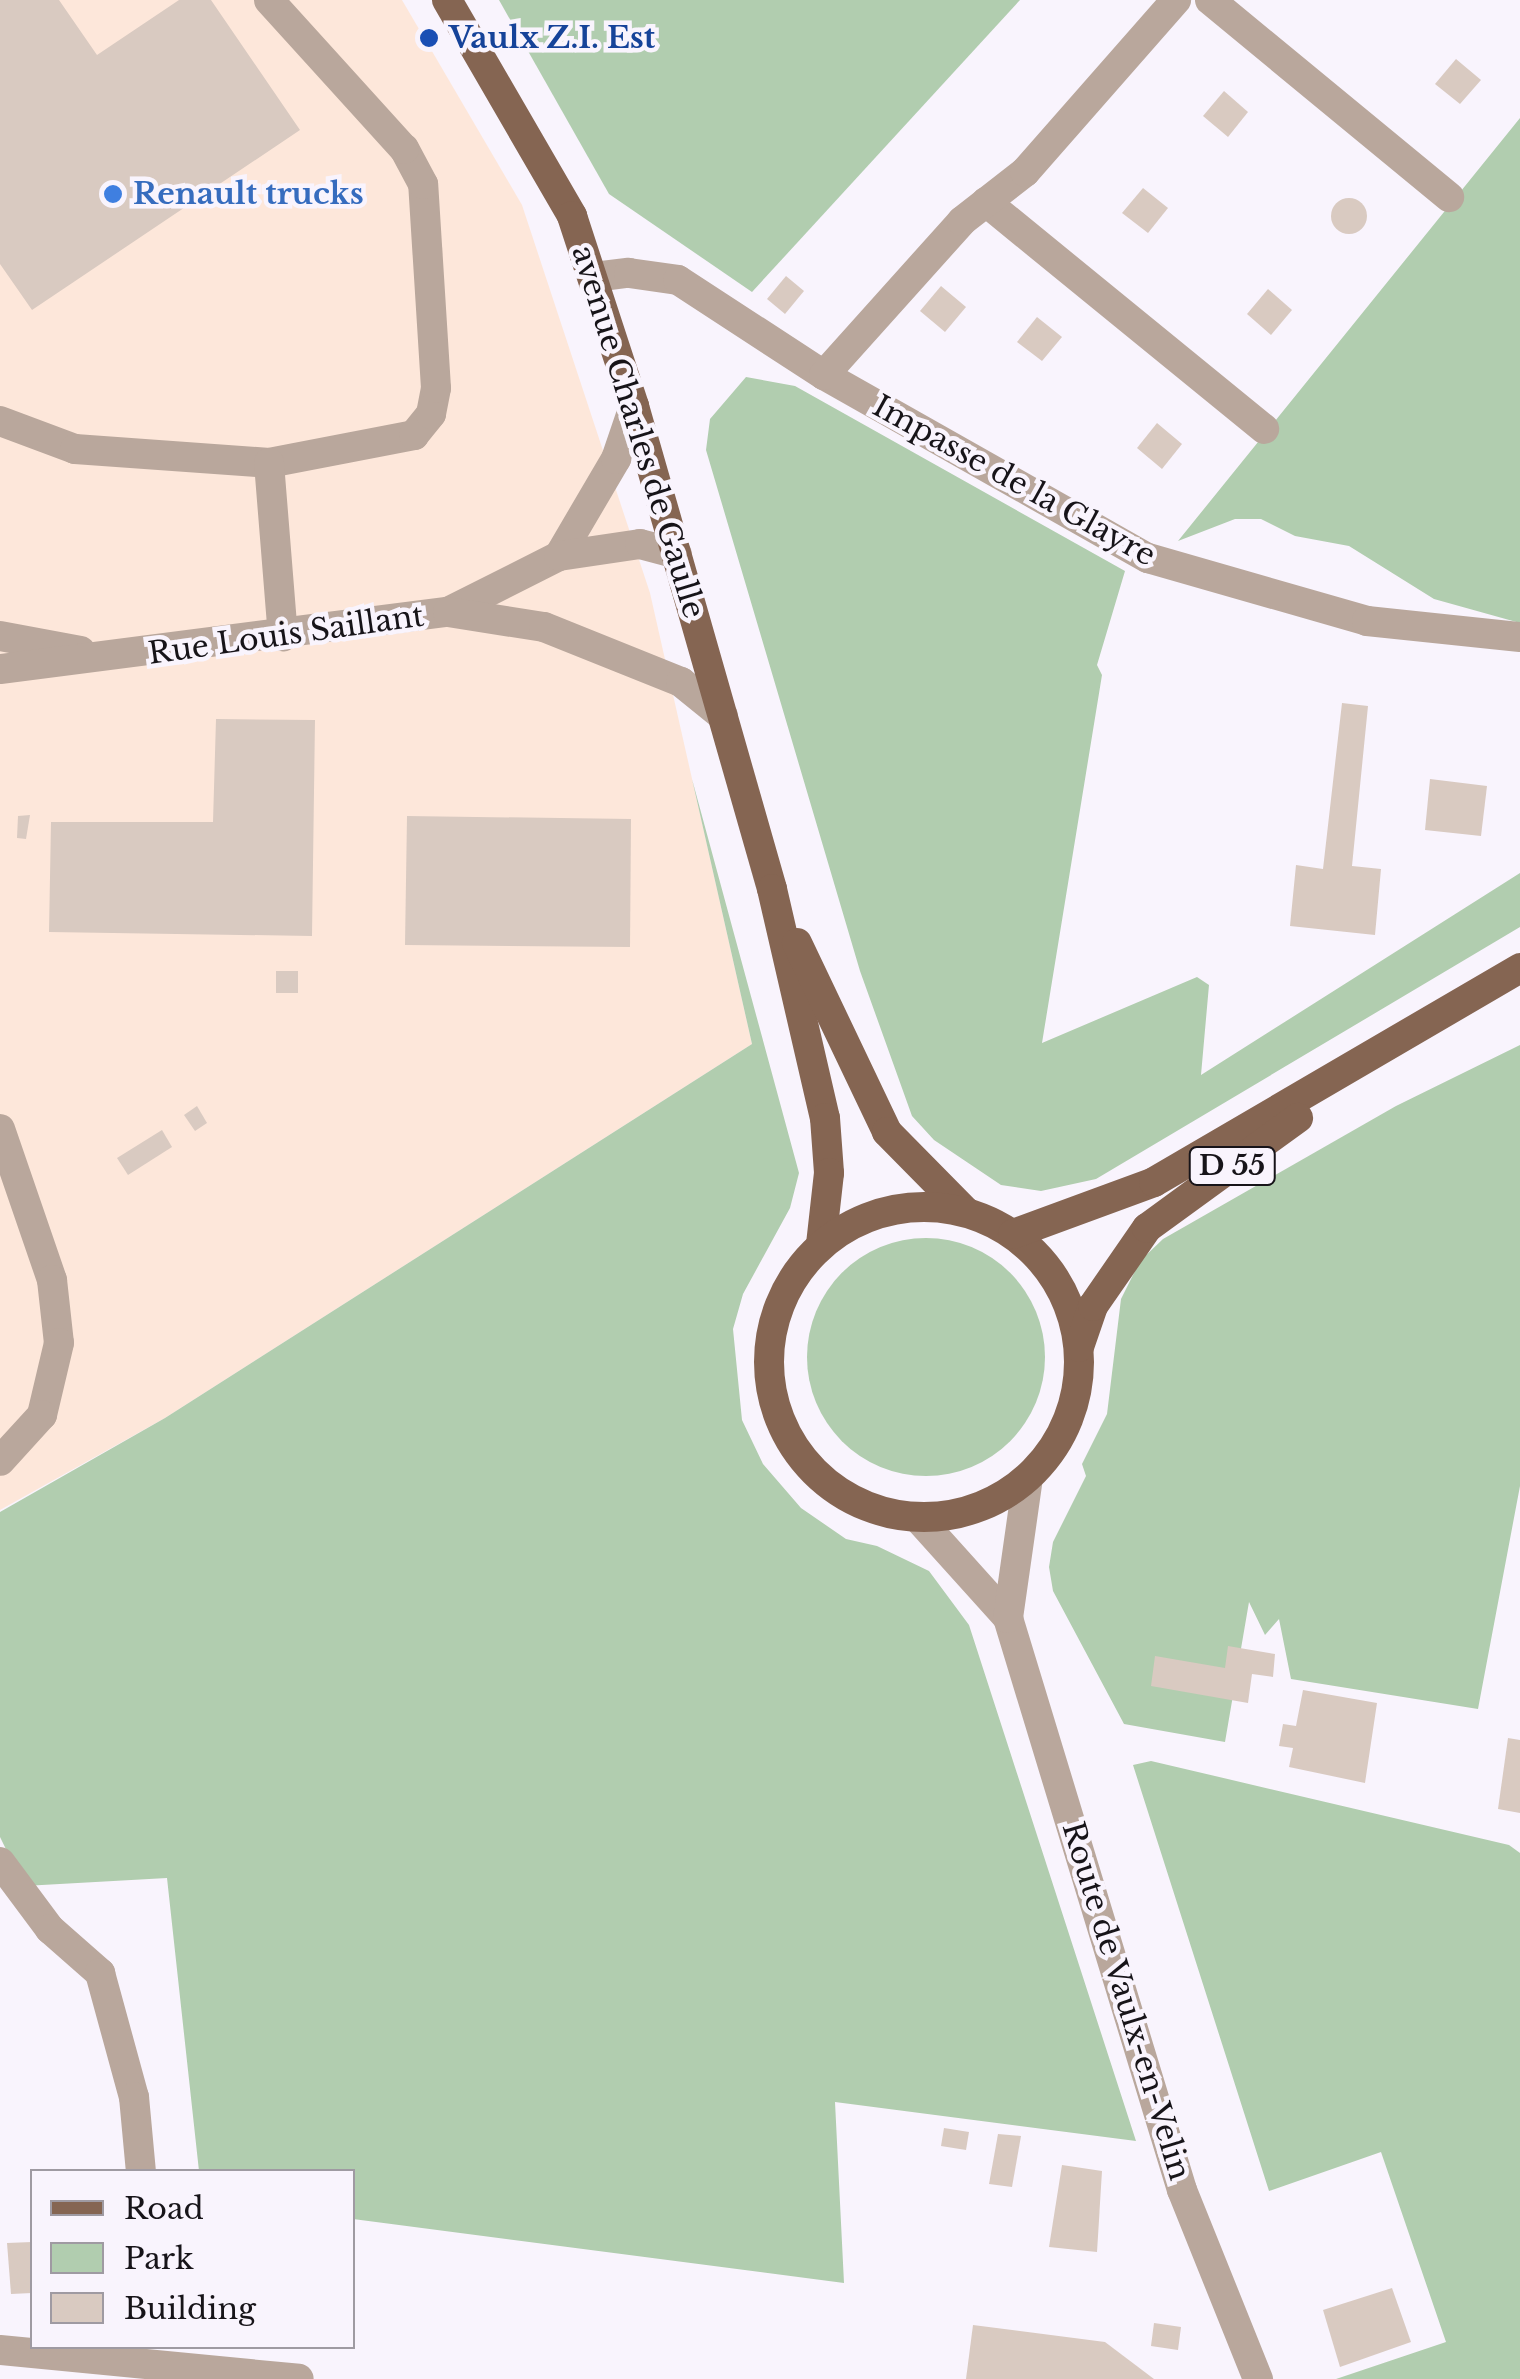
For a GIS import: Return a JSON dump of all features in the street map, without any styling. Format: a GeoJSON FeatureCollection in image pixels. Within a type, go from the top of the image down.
{"type":"FeatureCollection","features":[{"type":"Feature","properties":{"kind":"main road","name":"avenue Charles de Gaulle"},"geometry":{"type":"LineString","coordinates":[[448,0],[572,216],[634,406],[772,888],[825,1118],[828,1173],[820,1244]]}},
{"type":"Feature","properties":{"kind":"main road","name":"avenue Charles de Gaulle"},"geometry":{"type":"LineString","coordinates":[[772,888],[887,1132],[966,1212]]}},
{"type":"Feature","properties":{"kind":"main road","name":"D 55"},"geometry":{"type":"LineString","coordinates":[[1013,1234],[1154,1182],[1520,968]]}},
{"type":"Feature","properties":{"kind":"main road","name":"D 55"},"geometry":{"type":"LineString","coordinates":[[1079,1348],[1093,1306],[1147,1228],[1430,1022]]}},
{"type":"Feature","properties":{"kind":"main road"},"geometry":{"type":"LineString","coordinates":[[915,1206],[966,1212],[1013,1234],[1053,1278],[1068,1304],[1079,1348],[1069,1419],[1028,1478],[982,1505],[918,1518],[865,1507],[820,1479],[786,1438],[769,1388],[769,1335],[787,1285],[820,1244],[865,1217],[915,1206]]}},
{"type":"Feature","properties":{"kind":"street"},"geometry":{"type":"LineString","coordinates":[[0,421],[74,448],[269,462],[414,435],[431,414],[436,388],[423,184],[404,149],[269,0]]}},
{"type":"Feature","properties":{"kind":"street"},"geometry":{"type":"LineString","coordinates":[[824,375],[986,202],[1025,172],[1176,0]]}},
{"type":"Feature","properties":{"kind":"street"},"geometry":{"type":"LineString","coordinates":[[1210,0],[1449,196]]}},
{"type":"Feature","properties":{"kind":"street"},"geometry":{"type":"LineString","coordinates":[[986,202],[1264,430]]}},
{"type":"Feature","properties":{"kind":"street","name":"Impasse de la Glayre"},"geometry":{"type":"LineString","coordinates":[[594,277],[629,273],[678,280],[824,375],[1148,558],[1368,621],[1520,637]]}},
{"type":"Feature","properties":{"kind":"street"},"geometry":{"type":"LineString","coordinates":[[559,556],[616,459],[634,406]]}},
{"type":"Feature","properties":{"kind":"street"},"geometry":{"type":"LineString","coordinates":[[269,462],[283,636]]}},
{"type":"Feature","properties":{"kind":"street","name":"Rue Louis Saillant"},"geometry":{"type":"LineString","coordinates":[[448,612],[559,556],[640,544],[677,554]]}},
{"type":"Feature","properties":{"kind":"street","name":"Rue Louis Saillant"},"geometry":{"type":"LineString","coordinates":[[0,670],[123,658],[448,612],[544,627],[681,682],[722,716]]}},
{"type":"Feature","properties":{"kind":"street","name":"Rue Louis Saillant"},"geometry":{"type":"LineString","coordinates":[[0,636],[123,658]]}},
{"type":"Feature","properties":{"kind":"street"},"geometry":{"type":"LineString","coordinates":[[0,1128],[52,1280],[59,1343],[42,1415],[0,1461]]}},
{"type":"Feature","properties":{"kind":"street","name":"Route de Vaulx-en-Velin"},"geometry":{"type":"LineString","coordinates":[[1028,1478],[1008,1618],[1182,2190],[1258,2379]]}},
{"type":"Feature","properties":{"kind":"street","name":"Route de Vaulx-en-Velin"},"geometry":{"type":"LineString","coordinates":[[918,1518],[1008,1618]]}},
{"type":"Feature","properties":{"kind":"street"},"geometry":{"type":"LineString","coordinates":[[0,1862],[50,1928],[100,1973],[134,2097],[141,2169]]}},
{"type":"Feature","properties":{"kind":"street"},"geometry":{"type":"LineString","coordinates":[[0,2350],[164,2357],[299,2379]]}},
{"type":"Feature","properties":{"kind":"shaded area"},"geometry":{"type":"Polygon","coordinates":[[[0,0],[402,0],[522,205],[650,593],[752,1044],[165,1418],[0,1510],[0,0]]]}},
{"type":"Feature","properties":{"kind":"green space"},"geometry":{"type":"Polygon","coordinates":[[[499,0],[1020,0],[752,292],[609,194],[499,0]]]}},
{"type":"Feature","properties":{"kind":"green space"},"geometry":{"type":"Polygon","coordinates":[[[1520,118],[1520,623],[1434,599],[1349,546],[1295,536],[1261,519],[1235,519],[1178,541],[1520,118]]]}},
{"type":"Feature","properties":{"kind":"green space"},"geometry":{"type":"Polygon","coordinates":[[[746,377],[795,386],[1125,571],[1097,665],[1102,675],[1042,1043],[1197,977],[1209,985],[1201,1075],[1520,873],[1520,927],[1096,1179],[1041,1191],[1001,1185],[934,1140],[912,1116],[860,971],[706,450],[710,419],[746,377]]]}},
{"type":"Feature","properties":{"kind":"green space"},"geometry":{"type":"Polygon","coordinates":[[[692,779],[799,1173],[790,1208],[743,1294],[733,1329],[742,1420],[763,1464],[801,1508],[846,1539],[877,1546],[929,1571],[969,1625],[1136,2141],[835,2102],[844,2283],[355,2219],[355,2169],[199,2169],[167,1878],[24,1886],[0,1837],[0,1512],[165,1418],[752,1044],[692,779]]]}},
{"type":"Feature","properties":{"kind":"green space"},"geometry":{"type":"Polygon","coordinates":[[[1520,1045],[1520,1486],[1478,1709],[1291,1679],[1279,1619],[1265,1635],[1249,1602],[1225,1742],[1124,1724],[1053,1591],[1049,1567],[1053,1542],[1086,1476],[1082,1464],[1107,1414],[1121,1299],[1140,1261],[1163,1239],[1396,1106],[1520,1045]]]}},
{"type":"Feature","properties":{"kind":"green space"},"geometry":{"type":"Polygon","coordinates":[[[926,1238],[971,1247],[1010,1273],[1036,1312],[1045,1357],[1036,1402],[1010,1441],[971,1467],[926,1476],[881,1467],[842,1441],[816,1402],[807,1357],[816,1312],[842,1273],[881,1247],[926,1238]]]}},
{"type":"Feature","properties":{"kind":"green space"},"geometry":{"type":"Polygon","coordinates":[[[1151,1761],[1509,1845],[1520,1853],[1520,2379],[1336,2379],[1446,2342],[1381,2152],[1269,2191],[1133,1765],[1151,1761]]]}},
{"type":"Feature","properties":{"kind":"building"},"geometry":{"type":"Polygon","coordinates":[[[0,0],[59,0],[97,55],[179,0],[211,0],[300,130],[32,310],[0,264],[0,0]]]}},
{"type":"Feature","properties":{"kind":"building"},"geometry":{"type":"Polygon","coordinates":[[[1456,59],[1481,80],[1460,104],[1435,84],[1456,59]]]}},
{"type":"Feature","properties":{"kind":"building"},"geometry":{"type":"Polygon","coordinates":[[[1224,91],[1248,112],[1228,137],[1203,116],[1224,91]]]}},
{"type":"Feature","properties":{"kind":"building"},"geometry":{"type":"Polygon","coordinates":[[[1143,188],[1168,208],[1148,233],[1122,213],[1143,188]]]}},
{"type":"Feature","properties":{"kind":"building"},"geometry":{"type":"Polygon","coordinates":[[[1349,198],[1362,203],[1367,216],[1362,229],[1349,234],[1336,229],[1331,216],[1336,203],[1349,198]]]}},
{"type":"Feature","properties":{"kind":"building"},"geometry":{"type":"Polygon","coordinates":[[[786,276],[804,291],[785,314],[767,299],[786,276]]]}},
{"type":"Feature","properties":{"kind":"building"},"geometry":{"type":"Polygon","coordinates":[[[941,286],[966,307],[945,332],[920,311],[941,286]]]}},
{"type":"Feature","properties":{"kind":"building"},"geometry":{"type":"Polygon","coordinates":[[[1268,289],[1292,310],[1271,335],[1247,314],[1268,289]]]}},
{"type":"Feature","properties":{"kind":"building"},"geometry":{"type":"Polygon","coordinates":[[[1037,317],[1062,337],[1042,361],[1017,342],[1037,317]]]}},
{"type":"Feature","properties":{"kind":"building"},"geometry":{"type":"Polygon","coordinates":[[[1157,423],[1182,444],[1162,469],[1137,448],[1157,423]]]}},
{"type":"Feature","properties":{"kind":"building"},"geometry":{"type":"Polygon","coordinates":[[[1342,703],[1368,706],[1352,866],[1381,869],[1375,935],[1290,926],[1296,865],[1323,869],[1342,703]]]}},
{"type":"Feature","properties":{"kind":"building"},"geometry":{"type":"Polygon","coordinates":[[[216,719],[315,720],[312,936],[49,932],[51,822],[213,822],[216,719]]]}},
{"type":"Feature","properties":{"kind":"building"},"geometry":{"type":"Polygon","coordinates":[[[1430,779],[1487,786],[1481,836],[1425,830],[1430,779]]]}},
{"type":"Feature","properties":{"kind":"building"},"geometry":{"type":"Polygon","coordinates":[[[30,815],[26,839],[17,838],[18,816],[30,815]]]}},
{"type":"Feature","properties":{"kind":"building"},"geometry":{"type":"Polygon","coordinates":[[[407,816],[631,819],[630,947],[405,945],[407,816]]]}},
{"type":"Feature","properties":{"kind":"building"},"geometry":{"type":"Polygon","coordinates":[[[276,971],[298,971],[298,993],[276,993],[276,971]]]}},
{"type":"Feature","properties":{"kind":"building"},"geometry":{"type":"Polygon","coordinates":[[[197,1106],[207,1123],[195,1131],[184,1115],[197,1106]]]}},
{"type":"Feature","properties":{"kind":"building"},"geometry":{"type":"Polygon","coordinates":[[[162,1130],[172,1147],[128,1175],[117,1158],[162,1130]]]}},
{"type":"Feature","properties":{"kind":"building"},"geometry":{"type":"Polygon","coordinates":[[[1228,1646],[1275,1654],[1273,1677],[1252,1674],[1248,1703],[1151,1686],[1155,1656],[1225,1668],[1228,1646]]]}},
{"type":"Feature","properties":{"kind":"building"},"geometry":{"type":"Polygon","coordinates":[[[1303,1690],[1377,1703],[1365,1783],[1289,1767],[1293,1748],[1279,1746],[1283,1724],[1296,1726],[1303,1690]]]}},
{"type":"Feature","properties":{"kind":"building"},"geometry":{"type":"Polygon","coordinates":[[[1508,1738],[1520,1740],[1520,1813],[1498,1809],[1508,1738]]]}},
{"type":"Feature","properties":{"kind":"building"},"geometry":{"type":"Polygon","coordinates":[[[944,2128],[969,2132],[966,2150],[941,2146],[944,2128]]]}},
{"type":"Feature","properties":{"kind":"building"},"geometry":{"type":"Polygon","coordinates":[[[998,2134],[1021,2136],[1012,2187],[989,2184],[998,2134]]]}},
{"type":"Feature","properties":{"kind":"building"},"geometry":{"type":"Polygon","coordinates":[[[1062,2165],[1102,2171],[1097,2252],[1049,2247],[1062,2165]]]}},
{"type":"Feature","properties":{"kind":"building"},"geometry":{"type":"Polygon","coordinates":[[[30,2242],[30,2293],[11,2294],[7,2243],[30,2242]]]}},
{"type":"Feature","properties":{"kind":"building"},"geometry":{"type":"Polygon","coordinates":[[[1392,2288],[1411,2342],[1340,2367],[1323,2310],[1392,2288]]]}},
{"type":"Feature","properties":{"kind":"building"},"geometry":{"type":"Polygon","coordinates":[[[1154,2323],[1181,2327],[1178,2350],[1151,2346],[1154,2323]]]}},
{"type":"Feature","properties":{"kind":"building"},"geometry":{"type":"Polygon","coordinates":[[[973,2325],[1105,2342],[1154,2379],[966,2379],[973,2325]]]}},
{"type":"Feature","properties":{"kind":"place","name":"Vaulx Z.I. Est"},"geometry":{"type":"Point","coordinates":[429,38]}},
{"type":"Feature","properties":{"kind":"place","name":"Renault trucks"},"geometry":{"type":"Point","coordinates":[113,194]}}]}
